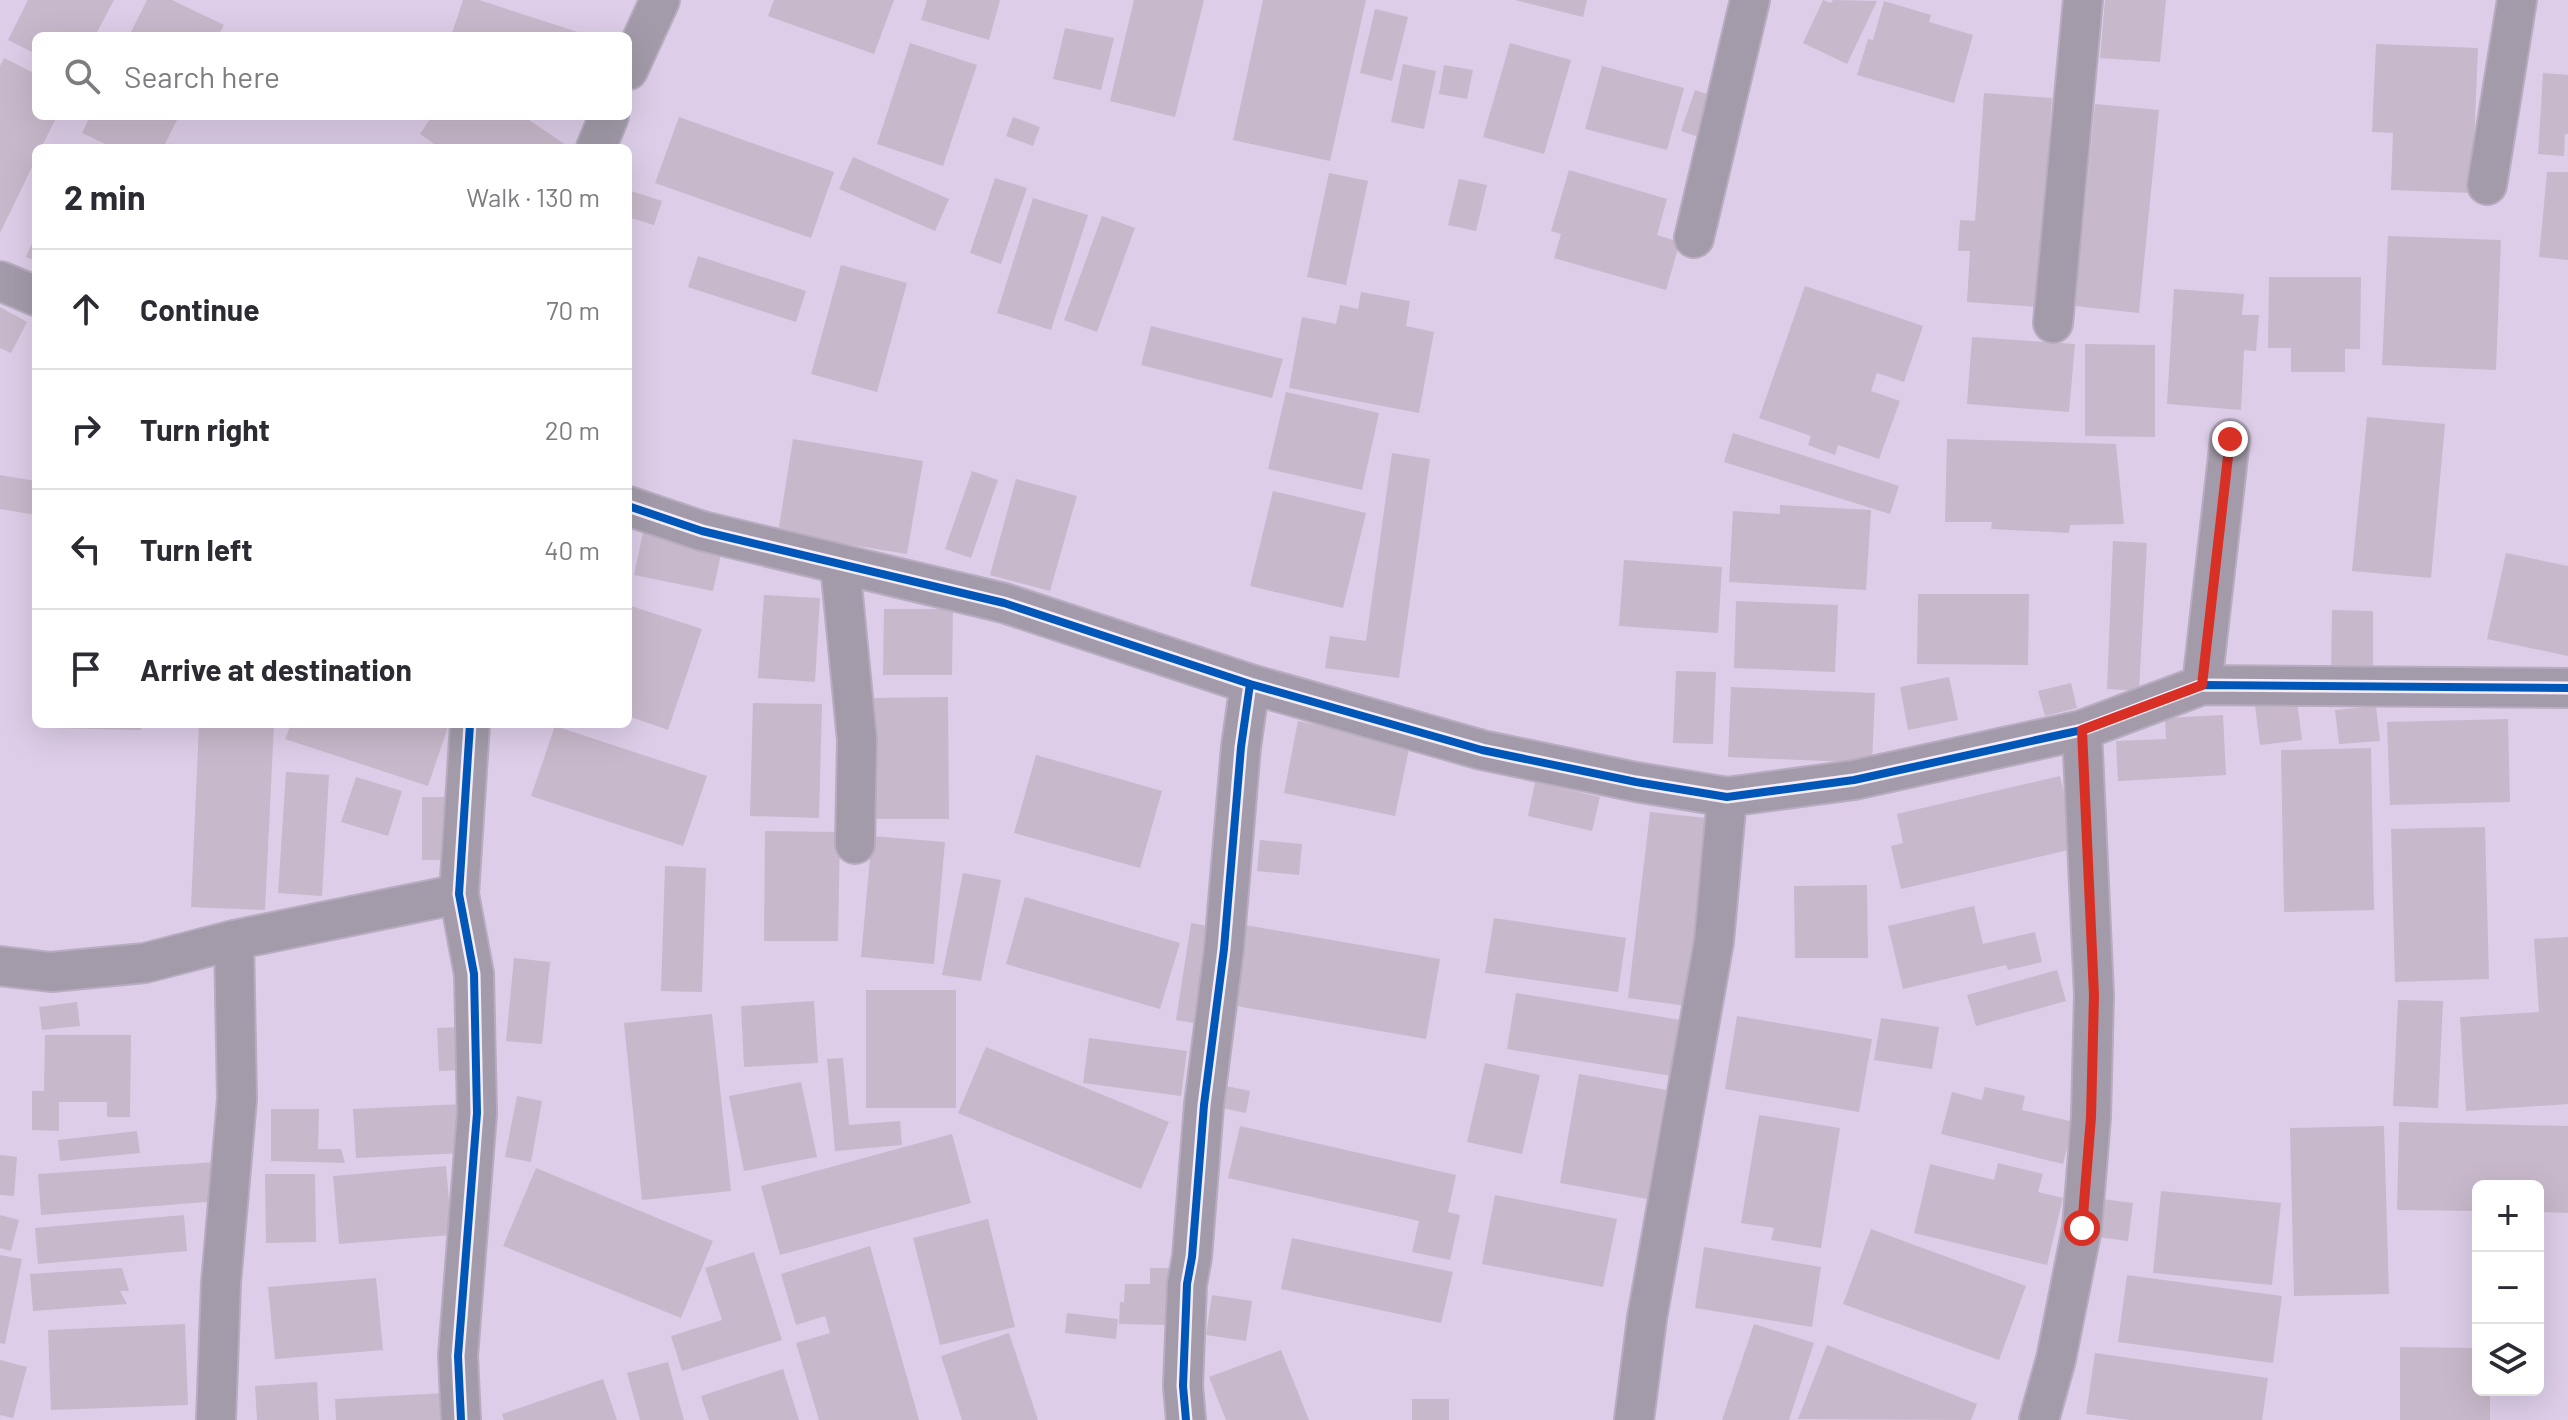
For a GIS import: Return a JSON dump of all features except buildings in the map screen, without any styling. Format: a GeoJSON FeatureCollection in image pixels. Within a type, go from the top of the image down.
{"type":"FeatureCollection","features":[{"type":"Feature","properties":{"kind":"street"},"geometry":{"type":"LineString","coordinates":[[632,61],[660,0]]}},
{"type":"Feature","properties":{"kind":"street"},"geometry":{"type":"LineString","coordinates":[[1694,238],[1750,0]]}},
{"type":"Feature","properties":{"kind":"street"},"geometry":{"type":"LineString","coordinates":[[2053,323],[2083,0]]}},
{"type":"Feature","properties":{"kind":"street"},"geometry":{"type":"LineString","coordinates":[[2487,185],[2517,0]]}},
{"type":"Feature","properties":{"kind":"street"},"geometry":{"type":"LineString","coordinates":[[598,144],[607,120]]}},
{"type":"Feature","properties":{"kind":"street"},"geometry":{"type":"LineString","coordinates":[[0,281],[32,294]]}},
{"type":"Feature","properties":{"kind":"street"},"geometry":{"type":"LineString","coordinates":[[2202,685],[2230,439]]}},
{"type":"Feature","properties":{"kind":"street"},"geometry":{"type":"LineString","coordinates":[[632,507],[702,531],[1004,603],[1250,684],[1482,750],[1636,782],[1727,797],[1854,780],[2082,730],[2202,685],[2568,689]]}},
{"type":"Feature","properties":{"kind":"street"},"geometry":{"type":"LineString","coordinates":[[840,564],[857,740],[855,844]]}},
{"type":"Feature","properties":{"kind":"street"},"geometry":{"type":"LineString","coordinates":[[1186,1420],[1183,1386],[1187,1284],[1250,684]]}},
{"type":"Feature","properties":{"kind":"street"},"geometry":{"type":"LineString","coordinates":[[461,1420],[458,1356],[477,1113],[474,974],[459,894],[470,728]]}},
{"type":"Feature","properties":{"kind":"street"},"geometry":{"type":"LineString","coordinates":[[2039,1420],[2056,1359],[2082,1228],[2091,1117],[2094,995],[2082,730]]}},
{"type":"Feature","properties":{"kind":"street"},"geometry":{"type":"LineString","coordinates":[[1634,1420],[1647,1318],[1714,941],[1727,797]]}},
{"type":"Feature","properties":{"kind":"street"},"geometry":{"type":"LineString","coordinates":[[0,966],[51,972],[145,963],[234,940],[459,894]]}},
{"type":"Feature","properties":{"kind":"street"},"geometry":{"type":"LineString","coordinates":[[216,1420],[221,1283],[237,1099],[234,940]]}},
{"type":"Feature","properties":{"kind":"cycle path"},"geometry":{"type":"LineString","coordinates":[[632,507],[702,531],[1004,603],[1250,684],[1482,750],[1636,782],[1727,797],[1854,780],[2082,730],[2202,685],[2568,688]]}},
{"type":"Feature","properties":{"kind":"cycle path"},"geometry":{"type":"LineString","coordinates":[[1186,1420],[1183,1386],[1187,1284],[1250,684]]}},
{"type":"Feature","properties":{"kind":"cycle path"},"geometry":{"type":"LineString","coordinates":[[461,1420],[458,1356],[477,1113],[474,974],[459,894],[470,728]]}},
{"type":"Feature","properties":{"kind":"route"},"geometry":{"type":"LineString","coordinates":[[2082,1228],[2091,1117],[2094,995],[2082,730],[2202,685],[2230,439]]}}]}
